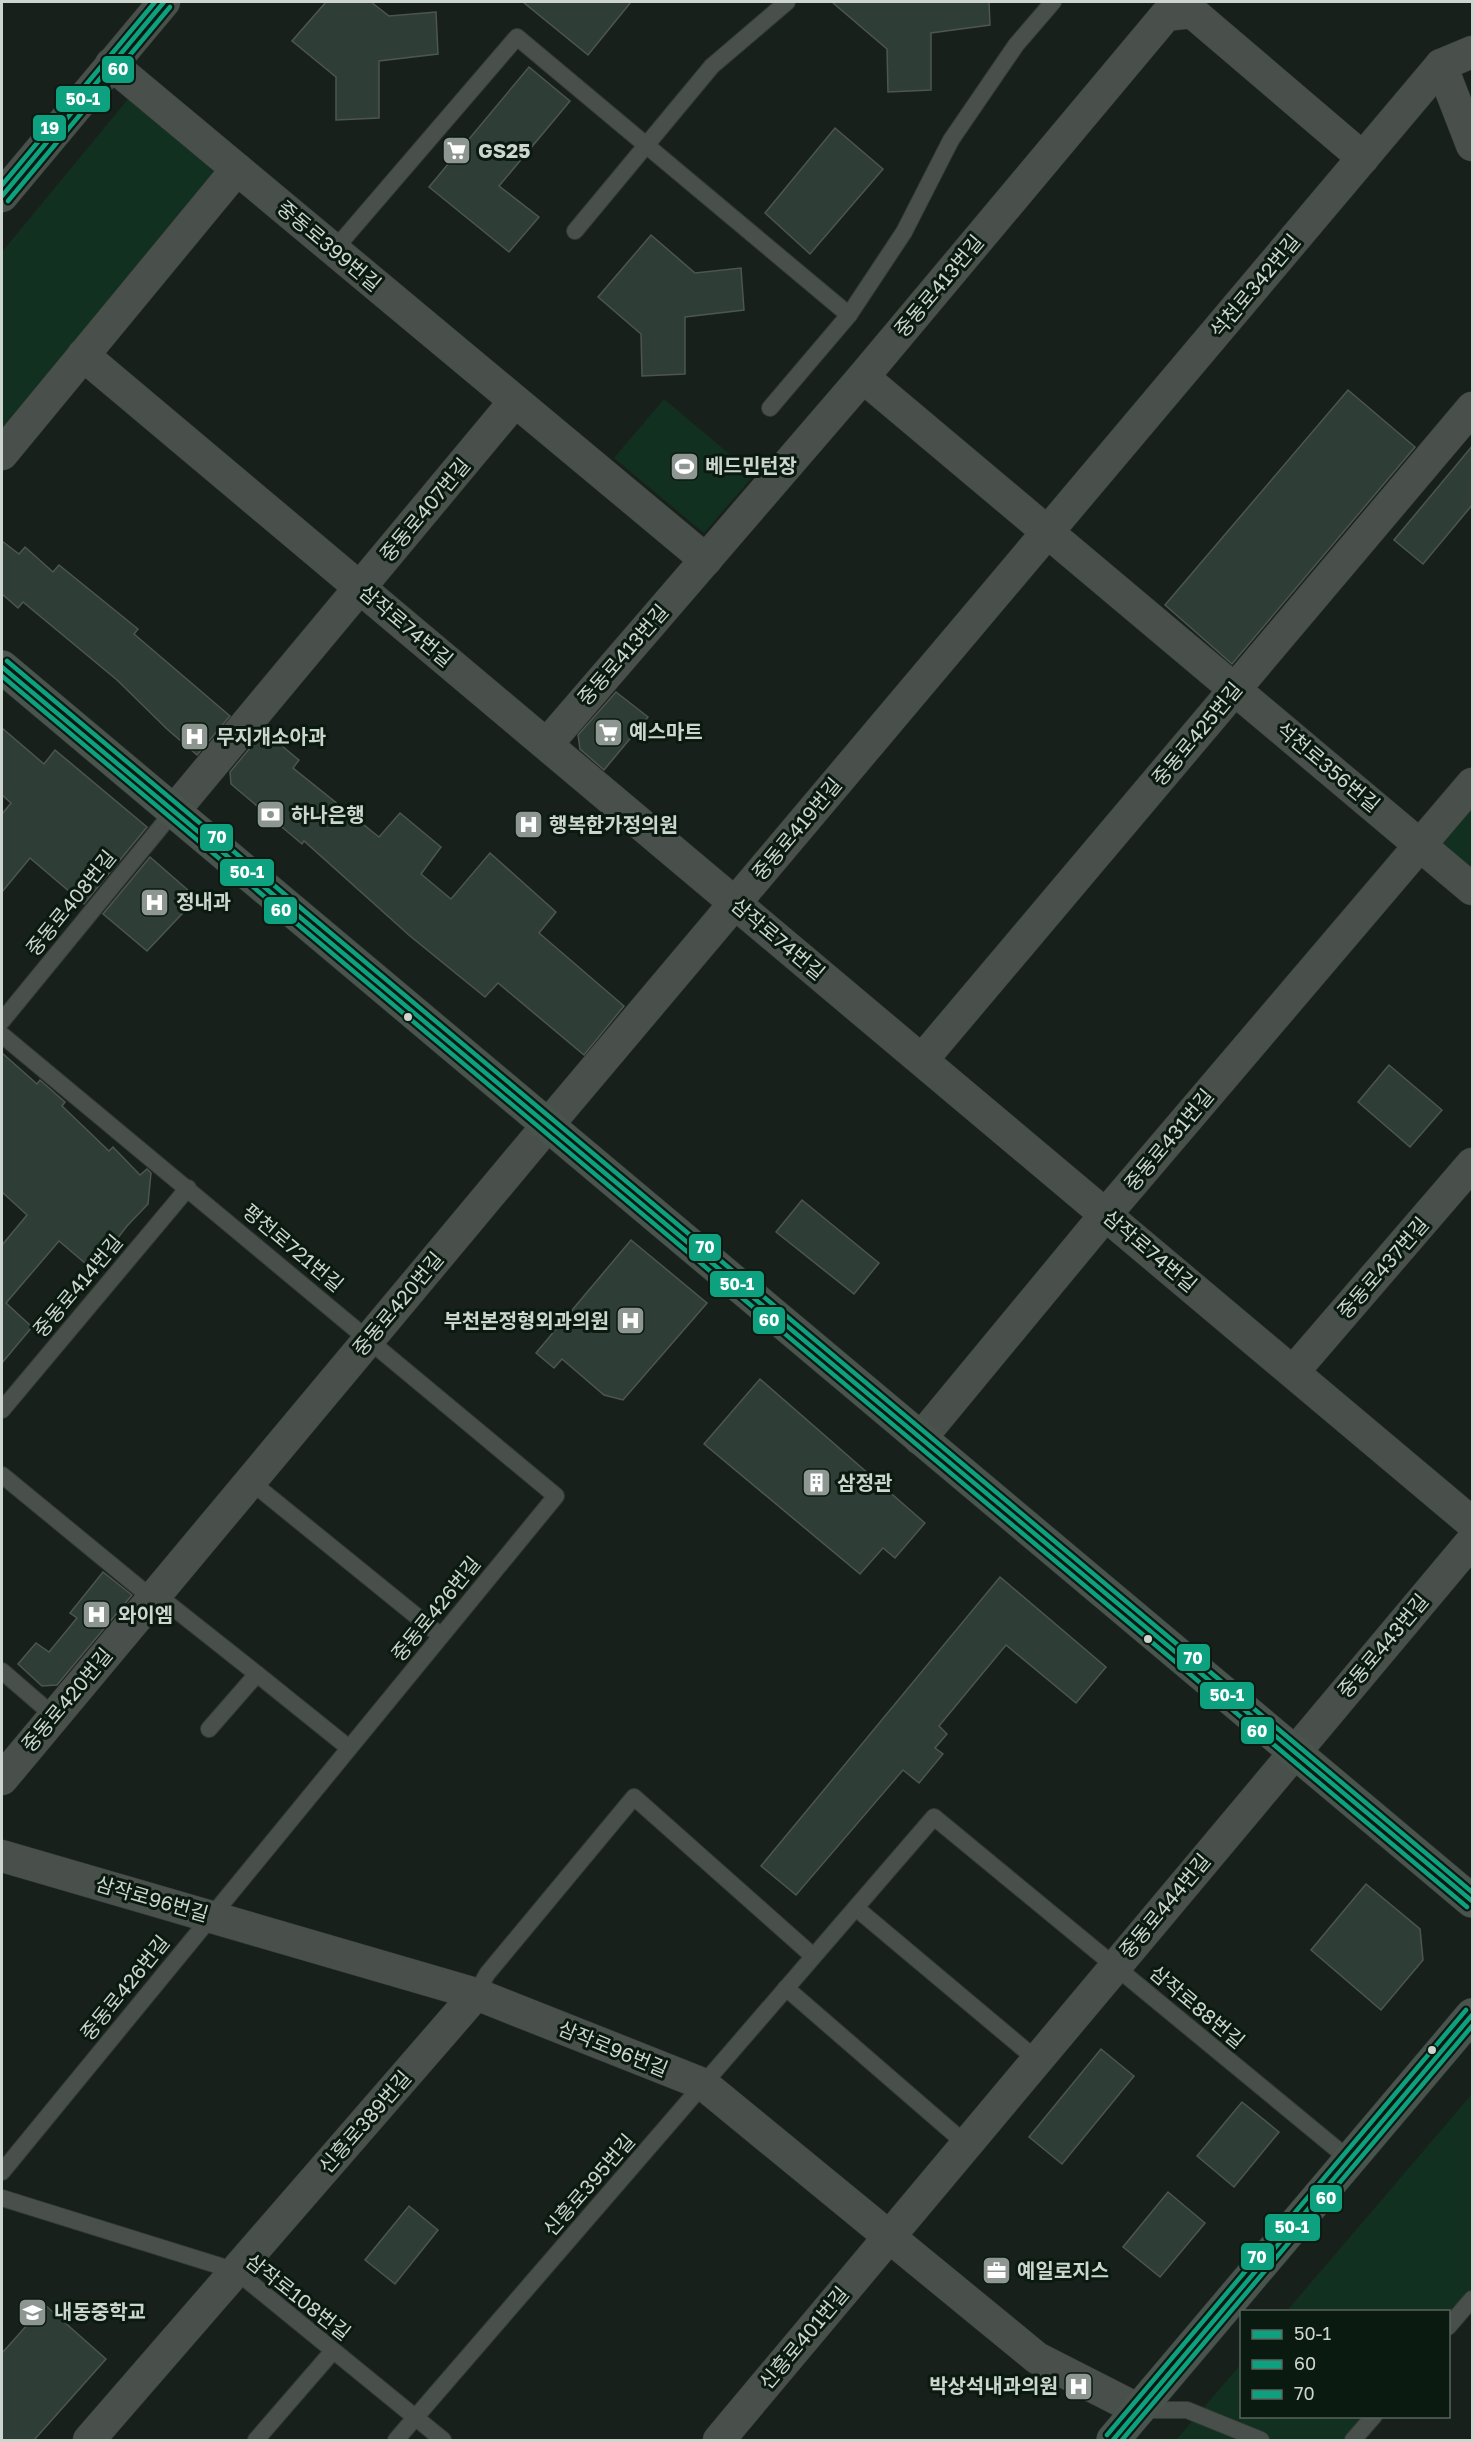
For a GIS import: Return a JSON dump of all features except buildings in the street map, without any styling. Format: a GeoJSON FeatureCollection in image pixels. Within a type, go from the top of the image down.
{"type":"FeatureCollection","features":[{"type":"Feature","properties":{"kind":"street"},"geometry":{"type":"LineString","coordinates":[[2,195],[164,2]]}},
{"type":"Feature","properties":{"kind":"street","name":"중동로413번길"},"geometry":{"type":"LineString","coordinates":[[547,744],[862,378],[1166,15],[1192,12],[1363,158]]}},
{"type":"Feature","properties":{"kind":"street","name":"석천로342번길"},"geometry":{"type":"LineString","coordinates":[[1047,532],[1441,65],[1473,52]]}},
{"type":"Feature","properties":{"kind":"street","name":"중동로399번길"},"geometry":{"type":"LineString","coordinates":[[111,64],[706,560]]}},
{"type":"Feature","properties":{"kind":"street"},"geometry":{"type":"LineString","coordinates":[[1441,65],[1473,145]]}},
{"type":"Feature","properties":{"kind":"street"},"geometry":{"type":"LineString","coordinates":[[2,454],[237,169]]}},
{"type":"Feature","properties":{"kind":"street","name":"삼작로74번길"},"geometry":{"type":"LineString","coordinates":[[83,354],[1473,1523]]}},
{"type":"Feature","properties":{"kind":"street"},"geometry":{"type":"LineString","coordinates":[[862,378],[1236,689]]}},
{"type":"Feature","properties":{"kind":"street","name":"중동로407번길"},"geometry":{"type":"LineString","coordinates":[[173,812],[515,401]]}},
{"type":"Feature","properties":{"kind":"street","name":"중동로425번길"},"geometry":{"type":"LineString","coordinates":[[922,1060],[1473,408]]}},
{"type":"Feature","properties":{"kind":"street","name":"중동로419번길"},"geometry":{"type":"LineString","coordinates":[[547,1126],[1047,532]]}},
{"type":"Feature","properties":{"kind":"street"},"geometry":{"type":"LineString","coordinates":[[2,668],[1473,1901]]}},
{"type":"Feature","properties":{"kind":"street","name":"석천로356번길"},"geometry":{"type":"LineString","coordinates":[[1236,689],[1473,889]]}},
{"type":"Feature","properties":{"kind":"street"},"geometry":{"type":"LineString","coordinates":[[1421,844],[1473,784]]}},
{"type":"Feature","properties":{"kind":"street","name":"중동로431번길"},"geometry":{"type":"LineString","coordinates":[[920,1439],[1106,1214],[1421,844]]}},
{"type":"Feature","properties":{"kind":"street","name":"중동로420번길"},"geometry":{"type":"LineString","coordinates":[[2,1779],[547,1126]]}},
{"type":"Feature","properties":{"kind":"street","name":"중동로437번길"},"geometry":{"type":"LineString","coordinates":[[1293,1372],[1473,1164]]}},
{"type":"Feature","properties":{"kind":"street","name":"중동로443번길"},"geometry":{"type":"LineString","coordinates":[[1294,1752],[1473,1541]]}},
{"type":"Feature","properties":{"kind":"street","name":"중동로444번길"},"geometry":{"type":"LineString","coordinates":[[889,2236],[1294,1752]]}},
{"type":"Feature","properties":{"kind":"street","name":"삼작로96번길"},"geometry":{"type":"LineString","coordinates":[[2,1856],[476,1994],[703,2084],[1037,2358],[1139,2410]]}},
{"type":"Feature","properties":{"kind":"street","name":"신흥로389번길"},"geometry":{"type":"LineString","coordinates":[[88,2440],[476,1994]]}},
{"type":"Feature","properties":{"kind":"street"},"geometry":{"type":"LineString","coordinates":[[1113,2440],[1473,2015]]}},
{"type":"Feature","properties":{"kind":"street","name":"신흥로401번길"},"geometry":{"type":"LineString","coordinates":[[719,2440],[889,2236]]}},
{"type":"Feature","properties":{"kind":"lane"},"geometry":{"type":"LineString","coordinates":[[575,231],[712,66],[787,2]]}},
{"type":"Feature","properties":{"kind":"lane"},"geometry":{"type":"LineString","coordinates":[[770,408],[849,315],[904,232],[951,140],[1016,45],[1053,2]]}},
{"type":"Feature","properties":{"kind":"lane"},"geometry":{"type":"LineString","coordinates":[[334,250],[517,37],[849,315]]}},
{"type":"Feature","properties":{"kind":"lane","name":"중동로408번길"},"geometry":{"type":"LineString","coordinates":[[2,1021],[173,812]]}},
{"type":"Feature","properties":{"kind":"lane","name":"평천로721번길"},"geometry":{"type":"LineString","coordinates":[[2,1035],[556,1496]]}},
{"type":"Feature","properties":{"kind":"lane","name":"중동로414번길"},"geometry":{"type":"LineString","coordinates":[[2,1410],[188,1188]]}},
{"type":"Feature","properties":{"kind":"lane"},"geometry":{"type":"LineString","coordinates":[[2,1475],[142,1590],[156,1594],[349,1748]]}},
{"type":"Feature","properties":{"kind":"lane"},"geometry":{"type":"LineString","coordinates":[[250,1481],[441,1636]]}},
{"type":"Feature","properties":{"kind":"lane","name":"중동로426번길"},"geometry":{"type":"LineString","coordinates":[[2,2172],[556,1496]]}},
{"type":"Feature","properties":{"kind":"lane"},"geometry":{"type":"LineString","coordinates":[[2,1671],[54,1716]]}},
{"type":"Feature","properties":{"kind":"lane"},"geometry":{"type":"LineString","coordinates":[[209,1729],[257,1674]]}},
{"type":"Feature","properties":{"kind":"lane","name":"신흥로389번길"},"geometry":{"type":"LineString","coordinates":[[476,1994],[487,1974],[634,1797],[813,1956]]}},
{"type":"Feature","properties":{"kind":"lane","name":"삼작로88번길"},"geometry":{"type":"LineString","coordinates":[[934,1817],[1350,2160]]}},
{"type":"Feature","properties":{"kind":"lane","name":"신흥로395번길"},"geometry":{"type":"LineString","coordinates":[[396,2440],[934,1817]]}},
{"type":"Feature","properties":{"kind":"lane"},"geometry":{"type":"LineString","coordinates":[[856,1908],[1037,2060]]}},
{"type":"Feature","properties":{"kind":"lane"},"geometry":{"type":"LineString","coordinates":[[786,1988],[966,2144]]}},
{"type":"Feature","properties":{"kind":"lane","name":"삼작로108번길"},"geometry":{"type":"LineString","coordinates":[[2,2198],[236,2271],[443,2440]]}},
{"type":"Feature","properties":{"kind":"lane"},"geometry":{"type":"LineString","coordinates":[[1450,2326],[1473,2299]]}},
{"type":"Feature","properties":{"kind":"lane"},"geometry":{"type":"LineString","coordinates":[[256,2440],[333,2351]]}},
{"type":"Feature","properties":{"kind":"lane"},"geometry":{"type":"LineString","coordinates":[[1139,2410],[1187,2410],[1261,2440]]}},
{"type":"Feature","properties":{"kind":"lane"},"geometry":{"type":"LineString","coordinates":[[1353,2440],[1372,2418]]}},
{"type":"Feature","properties":{"kind":"green space"},"geometry":{"type":"Polygon","coordinates":[[[138,87],[237,169],[2,454],[2,252],[138,87]]]}},
{"type":"Feature","properties":{"kind":"green space","name":"베드민턴장"},"geometry":{"type":"Polygon","coordinates":[[[664,399],[754,475],[704,533],[614,458],[664,399]]]}},
{"type":"Feature","properties":{"kind":"green space"},"geometry":{"type":"Polygon","coordinates":[[[1472,784],[1472,889],[1421,844],[1472,784]]]}},
{"type":"Feature","properties":{"kind":"green space"},"geometry":{"type":"Polygon","coordinates":[[[1472,2094],[1472,2299],[1450,2326],[1450,2310],[1288,2310],[1472,2094]]]}},
{"type":"Feature","properties":{"kind":"green space"},"geometry":{"type":"Polygon","coordinates":[[[1240,2365],[1240,2418],[1371,2418],[1352,2440],[1176,2440],[1240,2365]]]}},
{"type":"Feature","properties":{"kind":"transit line","name":"19"},"geometry":{"type":"LineString","coordinates":[[2,185],[155,2]]}},
{"type":"Feature","properties":{"kind":"transit line","name":"50-1"},"geometry":{"type":"LineString","coordinates":[[2,196],[164,2]]}},
{"type":"Feature","properties":{"kind":"transit line","name":"60"},"geometry":{"type":"LineString","coordinates":[[8,201],[170,7]]}},
{"type":"Feature","properties":{"kind":"transit line","name":"70"},"geometry":{"type":"LineString","coordinates":[[7,661],[1472,1892]]}},
{"type":"Feature","properties":{"kind":"transit line","name":"50-1"},"geometry":{"type":"LineString","coordinates":[[2,667],[1472,1901]]}},
{"type":"Feature","properties":{"kind":"transit line","name":"60"},"geometry":{"type":"LineString","coordinates":[[2,676],[1467,1907]]}},
{"type":"Feature","properties":{"kind":"transit line","name":"70"},"geometry":{"type":"LineString","coordinates":[[1107,2435],[1466,2010]]}},
{"type":"Feature","properties":{"kind":"transit line","name":"50-1"},"geometry":{"type":"LineString","coordinates":[[1113,2440],[1472,2015]]}},
{"type":"Feature","properties":{"kind":"transit line","name":"60"},"geometry":{"type":"LineString","coordinates":[[1122,2440],[1472,2026]]}},
{"type":"Feature","properties":{"kind":"place","name":"GS25"},"geometry":{"type":"Point","coordinates":[457,151]}},
{"type":"Feature","properties":{"kind":"place","name":"베드민턴장"},"geometry":{"type":"Point","coordinates":[684,466]}},
{"type":"Feature","properties":{"kind":"place","name":"예스마트"},"geometry":{"type":"Point","coordinates":[608,732]}},
{"type":"Feature","properties":{"kind":"place","name":"무지개소아과"},"geometry":{"type":"Point","coordinates":[195,737]}},
{"type":"Feature","properties":{"kind":"place","name":"하나은행"},"geometry":{"type":"Point","coordinates":[270,815]}},
{"type":"Feature","properties":{"kind":"place","name":"행복한가정의원"},"geometry":{"type":"Point","coordinates":[528,825]}},
{"type":"Feature","properties":{"kind":"place","name":"정내과"},"geometry":{"type":"Point","coordinates":[155,902]}},
{"type":"Feature","properties":{"kind":"place","name":"부천본정형외과의원"},"geometry":{"type":"Point","coordinates":[630,1321]}},
{"type":"Feature","properties":{"kind":"place","name":"삼정관"},"geometry":{"type":"Point","coordinates":[816,1483]}},
{"type":"Feature","properties":{"kind":"place","name":"와이엠"},"geometry":{"type":"Point","coordinates":[97,1615]}},
{"type":"Feature","properties":{"kind":"place","name":"예일로지스"},"geometry":{"type":"Point","coordinates":[996,2271]}},
{"type":"Feature","properties":{"kind":"place","name":"내동중학교"},"geometry":{"type":"Point","coordinates":[33,2312]}},
{"type":"Feature","properties":{"kind":"place","name":"박상석내과의원"},"geometry":{"type":"Point","coordinates":[1079,2386]}}]}
